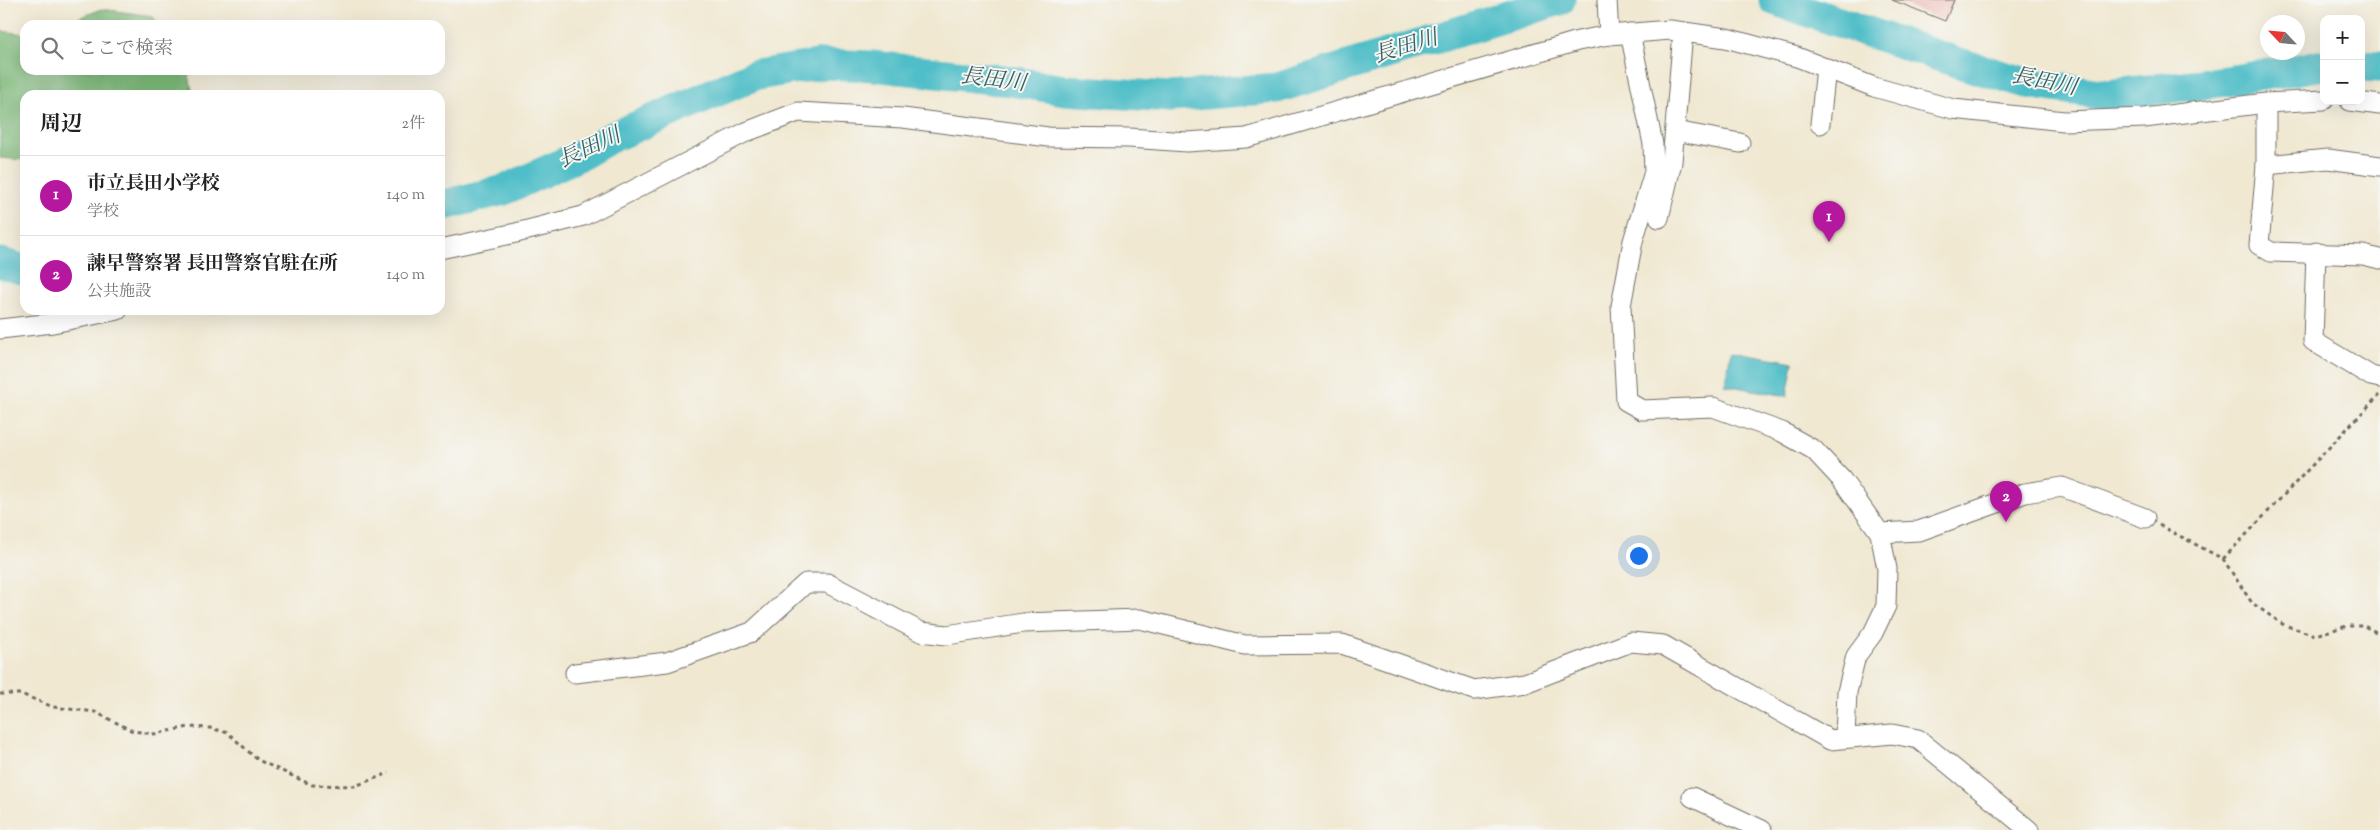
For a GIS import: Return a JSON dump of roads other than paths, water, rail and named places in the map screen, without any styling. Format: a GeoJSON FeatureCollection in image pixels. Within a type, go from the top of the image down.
{"type":"FeatureCollection","features":[{"type":"Feature","properties":{"kind":"street"},"geometry":{"type":"LineString","coordinates":[[1607,0],[1609,28]]}},
{"type":"Feature","properties":{"kind":"street"},"geometry":{"type":"LineString","coordinates":[[445,248],[516,234],[583,216],[746,132],[798,112],[903,118],[1048,137],[1129,138],[1186,142],[1246,138],[1578,41],[1609,28],[1630,33],[1670,30],[1726,38],[1797,57],[1874,87],[1953,109],[2064,121],[2144,118],[2266,103],[2320,100]]}},
{"type":"Feature","properties":{"kind":"street"},"geometry":{"type":"LineString","coordinates":[[1659,218],[1672,162],[1683,32]]}},
{"type":"Feature","properties":{"kind":"street"},"geometry":{"type":"LineString","coordinates":[[1630,33],[1653,144],[1654,172],[1634,241],[1621,306],[1626,401],[1642,410],[1713,407],[1782,432],[1814,450],[1842,480],[1880,533],[1887,569],[1886,606],[1873,633],[1856,656],[1846,692],[1845,737]]}},
{"type":"Feature","properties":{"kind":"street"},"geometry":{"type":"LineString","coordinates":[[1820,124],[1826,68]]}},
{"type":"Feature","properties":{"kind":"street"},"geometry":{"type":"LineString","coordinates":[[2266,103],[2266,165],[2259,245],[2271,252],[2363,255],[2380,259]]}},
{"type":"Feature","properties":{"kind":"street"},"geometry":{"type":"LineString","coordinates":[[2365,103],[2380,105]]}},
{"type":"Feature","properties":{"kind":"street"},"geometry":{"type":"LineString","coordinates":[[1675,131],[1740,143]]}},
{"type":"Feature","properties":{"kind":"street"},"geometry":{"type":"LineString","coordinates":[[2266,165],[2328,159],[2380,166]]}},
{"type":"Feature","properties":{"kind":"street"},"geometry":{"type":"LineString","coordinates":[[2316,252],[2313,341],[2371,376],[2380,378]]}},
{"type":"Feature","properties":{"kind":"street"},"geometry":{"type":"LineString","coordinates":[[0,329],[52,323],[93,315]]}},
{"type":"Feature","properties":{"kind":"street"},"geometry":{"type":"LineString","coordinates":[[1880,533],[1919,531],[2025,492],[2062,487],[2145,518]]}},
{"type":"Feature","properties":{"kind":"street"},"geometry":{"type":"LineString","coordinates":[[575,673],[667,662],[752,632],[806,583],[828,583],[921,632],[946,635],[1023,623],[1140,619],[1245,645],[1342,644],[1474,690],[1525,683],[1631,642],[1663,645],[1830,740],[1845,737],[1892,734],[1918,739],[2029,830]]}},
{"type":"Feature","properties":{"kind":"street"},"geometry":{"type":"LineString","coordinates":[[1692,798],[1762,830]]}},
{"type":"Feature","properties":{"kind":"water"},"geometry":{"type":"Polygon","coordinates":[[[1731,351],[1793,362],[1787,396],[1725,385],[1731,351]]]}},
{"type":"Feature","properties":{"kind":"waterway","name":"長田川"},"geometry":{"type":"LineString","coordinates":[[445,205],[504,190],[583,154],[610,138],[753,76],[763,74],[823,64],[872,66],[1010,81],[1064,90],[1170,97],[1277,88],[1560,0]]}},
{"type":"Feature","properties":{"kind":"waterway","name":"長田川"},"geometry":{"type":"LineString","coordinates":[[1774,0],[1962,64],[2027,83],[2107,95],[2227,81],[2320,66]]}},
{"type":"Feature","properties":{"kind":"waterway","name":"長田川"},"geometry":{"type":"LineString","coordinates":[[2365,66],[2380,67]]}},
{"type":"Feature","properties":{"kind":"waterway","name":"長田川"},"geometry":{"type":"LineString","coordinates":[[0,263],[20,269]]}},
{"type":"Feature","properties":{"kind":"place","name":"市立長田小学校"},"geometry":{"type":"Point","coordinates":[1829,242]}},
{"type":"Feature","properties":{"kind":"place","name":"諫早警察署 長田警察官駐在所"},"geometry":{"type":"Point","coordinates":[2006,522]}}]}
